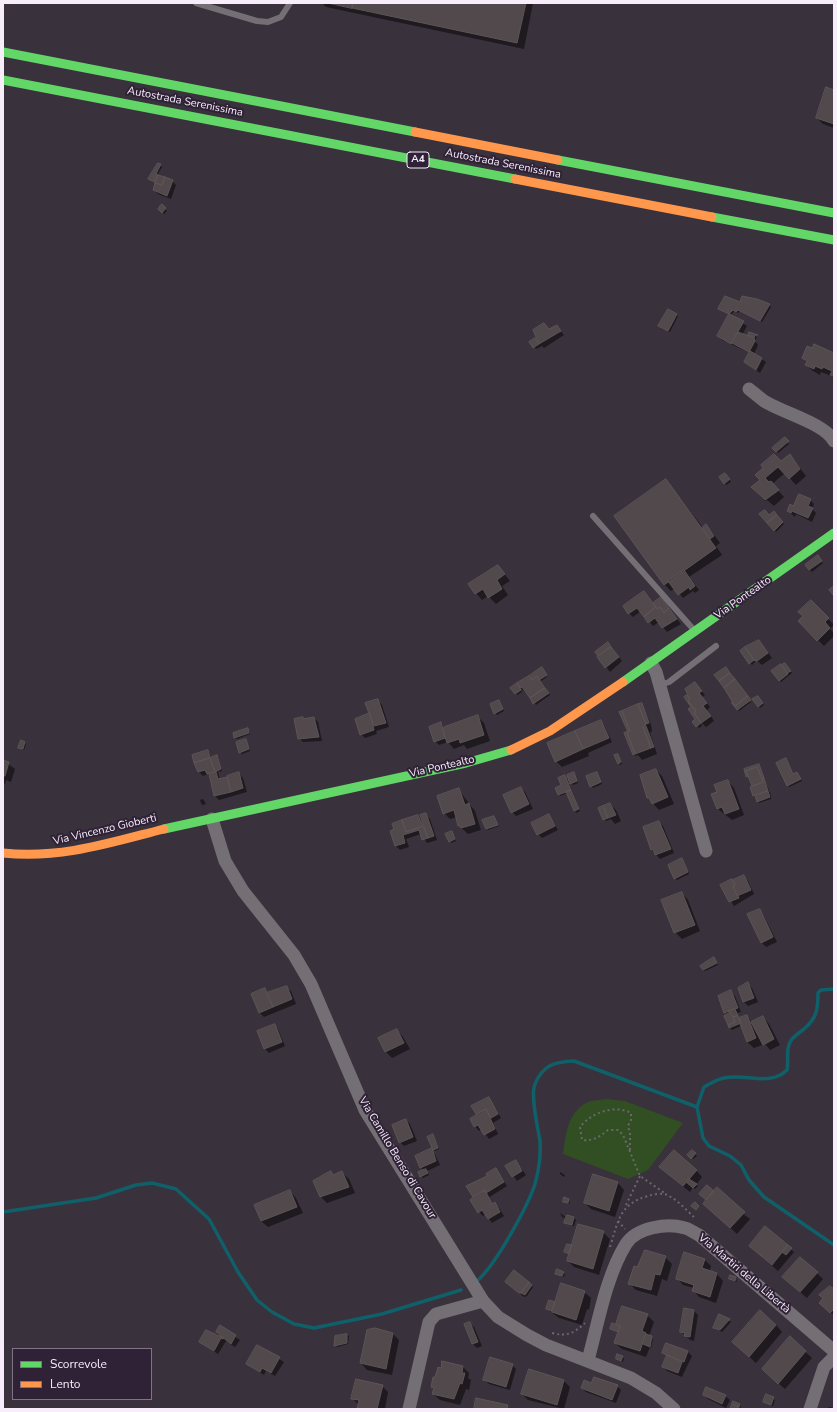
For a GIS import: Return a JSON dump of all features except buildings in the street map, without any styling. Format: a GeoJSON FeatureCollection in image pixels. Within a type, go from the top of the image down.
{"type":"FeatureCollection","features":[{"type":"Feature","properties":{"kind":"main road","name":"Autostrada Serenissima"},"geometry":{"type":"LineString","coordinates":[[3,52],[834,213]]}},
{"type":"Feature","properties":{"kind":"main road","name":"Autostrada Serenissima"},"geometry":{"type":"LineString","coordinates":[[3,80],[834,240]]}},
{"type":"Feature","properties":{"kind":"main road","name":"Via Pontealto"},"geometry":{"type":"LineString","coordinates":[[212,819],[466,763],[510,750],[550,731],[651,663],[834,533]]}},
{"type":"Feature","properties":{"kind":"main road","name":"Via Vincenzo Gioberti"},"geometry":{"type":"LineString","coordinates":[[3,853],[30,857],[67,853],[150,832],[212,819]]}},
{"type":"Feature","properties":{"kind":"street"},"geometry":{"type":"LineString","coordinates":[[749,389],[765,401],[818,427],[832,437],[834,442]]}},
{"type":"Feature","properties":{"kind":"street"},"geometry":{"type":"LineString","coordinates":[[651,663],[656,672],[660,685],[706,851]]}},
{"type":"Feature","properties":{"kind":"street","name":"Via Camillo Benso di Cavour"},"geometry":{"type":"LineString","coordinates":[[212,819],[225,861],[243,891],[294,955],[311,984],[365,1110],[483,1301],[498,1317],[527,1335],[546,1345],[588,1360],[631,1378],[656,1393],[674,1409]]}},
{"type":"Feature","properties":{"kind":"street","name":"Via Martiri della Libertà"},"geometry":{"type":"LineString","coordinates":[[588,1360],[608,1287],[627,1243],[639,1233],[660,1226],[686,1228],[699,1235],[834,1351]]}},
{"type":"Feature","properties":{"kind":"street"},"geometry":{"type":"LineString","coordinates":[[409,1409],[429,1322],[436,1314],[483,1301]]}},
{"type":"Feature","properties":{"kind":"street"},"geometry":{"type":"LineString","coordinates":[[810,1409],[824,1367],[834,1357]]}},
{"type":"Feature","properties":{"kind":"lane"},"geometry":{"type":"LineString","coordinates":[[196,3],[257,22],[268,22],[281,17],[290,3]]}},
{"type":"Feature","properties":{"kind":"lane"},"geometry":{"type":"LineString","coordinates":[[593,516],[696,631]]}},
{"type":"Feature","properties":{"kind":"lane"},"geometry":{"type":"LineString","coordinates":[[660,685],[669,682],[716,646]]}},
{"type":"Feature","properties":{"kind":"path"},"geometry":{"type":"LineString","coordinates":[[630,1150],[630,1134],[628,1126],[631,1120],[631,1113],[624,1109],[613,1109],[587,1118],[580,1127],[582,1140],[596,1140],[608,1130],[618,1130],[623,1135],[640,1176],[667,1195],[696,1219]]}},
{"type":"Feature","properties":{"kind":"path"},"geometry":{"type":"LineString","coordinates":[[609,1249],[618,1221],[640,1176]]}},
{"type":"Feature","properties":{"kind":"path"},"geometry":{"type":"LineString","coordinates":[[625,1207],[634,1200],[656,1193],[667,1195]]}},
{"type":"Feature","properties":{"kind":"path"},"geometry":{"type":"LineString","coordinates":[[684,1216],[685,1210]]}},
{"type":"Feature","properties":{"kind":"path"},"geometry":{"type":"LineString","coordinates":[[618,1221],[625,1229]]}},
{"type":"Feature","properties":{"kind":"path"},"geometry":{"type":"LineString","coordinates":[[549,1338],[551,1333],[563,1336],[574,1333],[585,1324],[588,1319]]}},
{"type":"Feature","properties":{"kind":"green space"},"geometry":{"type":"Polygon","coordinates":[[[607,1099],[625,1101],[683,1123],[648,1170],[628,1179],[563,1154],[569,1125],[576,1112],[581,1106],[588,1102],[607,1099]]]}},
{"type":"Feature","properties":{"kind":"waterway"},"geometry":{"type":"LineString","coordinates":[[697,1107],[704,1087],[719,1079],[732,1077],[773,1078],[787,1070],[788,1050],[790,1043],[792,1039],[812,1021],[817,1009],[818,993],[821,990],[834,989]]}},
{"type":"Feature","properties":{"kind":"waterway"},"geometry":{"type":"LineString","coordinates":[[477,1281],[493,1263],[510,1235],[526,1206],[535,1184],[538,1173],[540,1147],[533,1096],[535,1084],[542,1073],[550,1066],[567,1061],[574,1061],[697,1107],[703,1138],[709,1146],[730,1156],[741,1165],[749,1180],[764,1197],[834,1245]]}},
{"type":"Feature","properties":{"kind":"waterway"},"geometry":{"type":"LineString","coordinates":[[3,1212],[96,1198],[136,1185],[152,1183],[176,1189],[209,1219],[238,1272],[257,1300],[272,1312],[294,1324],[314,1328],[382,1314],[461,1290]]}},
{"type":"Feature","properties":{"kind":"traffic: fast"},"geometry":{"type":"LineString","coordinates":[[3,52],[415,132]]}},
{"type":"Feature","properties":{"kind":"traffic: fast"},"geometry":{"type":"LineString","coordinates":[[3,80],[515,179]]}},
{"type":"Feature","properties":{"kind":"traffic: fast"},"geometry":{"type":"LineString","coordinates":[[558,160],[834,213]]}},
{"type":"Feature","properties":{"kind":"traffic: fast"},"geometry":{"type":"LineString","coordinates":[[712,217],[834,240]]}},
{"type":"Feature","properties":{"kind":"traffic: fast"},"geometry":{"type":"LineString","coordinates":[[623,682],[834,533]]}},
{"type":"Feature","properties":{"kind":"traffic: fast"},"geometry":{"type":"LineString","coordinates":[[164,829],[466,763],[511,750]]}},
{"type":"Feature","properties":{"kind":"traffic: slow"},"geometry":{"type":"LineString","coordinates":[[415,132],[558,160]]}},
{"type":"Feature","properties":{"kind":"traffic: slow"},"geometry":{"type":"LineString","coordinates":[[515,179],[712,217]]}},
{"type":"Feature","properties":{"kind":"traffic: slow"},"geometry":{"type":"LineString","coordinates":[[511,750],[550,731],[623,682]]}},
{"type":"Feature","properties":{"kind":"traffic: slow"},"geometry":{"type":"LineString","coordinates":[[3,853],[45,854],[65,852],[164,829]]}}]}
